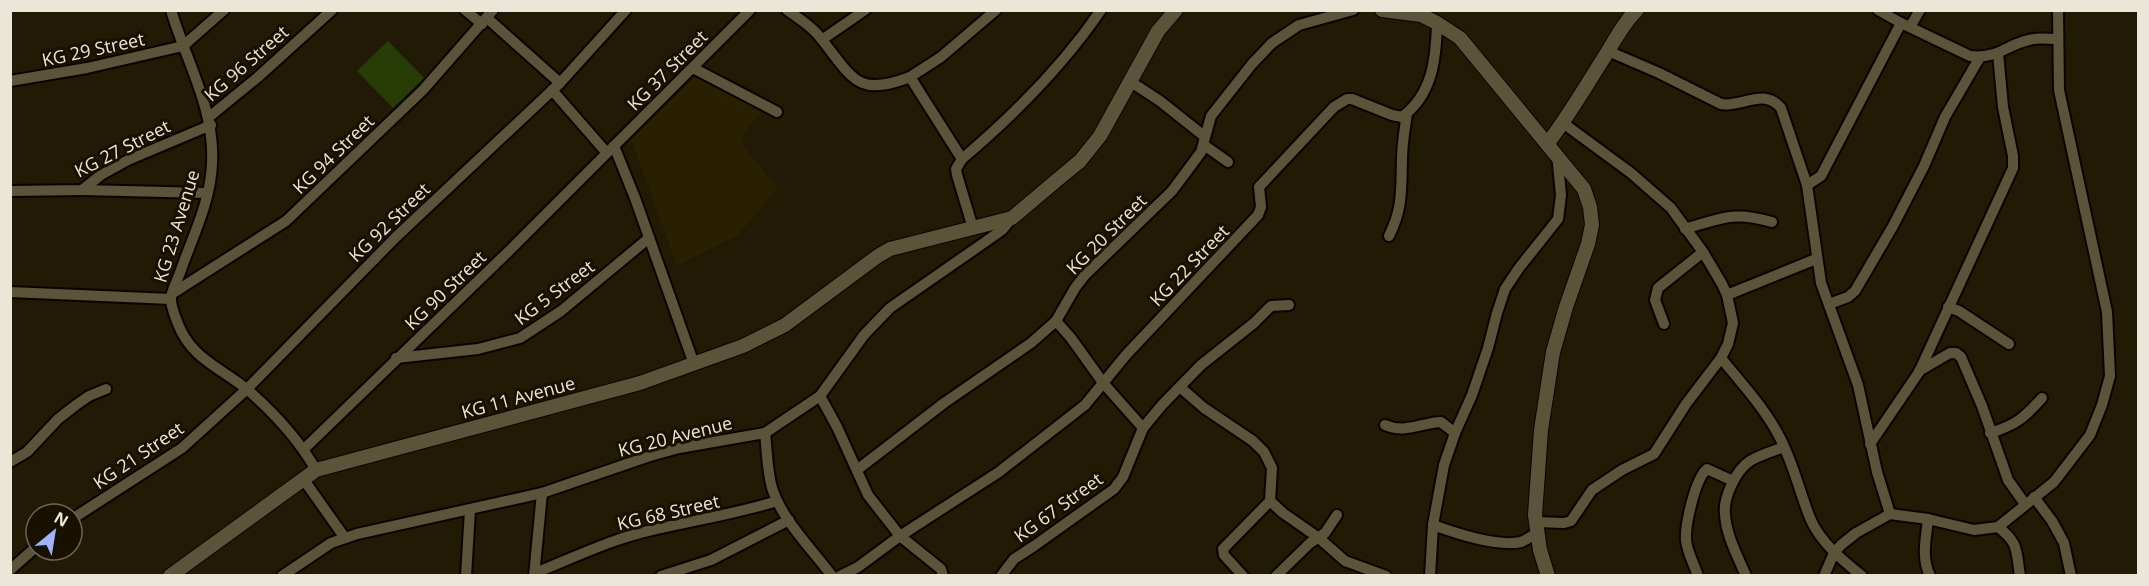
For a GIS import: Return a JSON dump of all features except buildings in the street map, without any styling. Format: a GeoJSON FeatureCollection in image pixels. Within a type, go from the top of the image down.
{"type":"FeatureCollection","features":[{"type":"Feature","properties":{"kind":"main road"},"geometry":{"type":"LineString","coordinates":[[1012,218],[1080,161],[1091,149],[1158,31],[1176,10]]}},
{"type":"Feature","properties":{"kind":"main road"},"geometry":{"type":"LineString","coordinates":[[1382,10],[1420,13],[1460,38],[1584,189],[1590,207],[1592,225],[1588,244],[1552,352],[1541,430],[1537,480],[1537,528],[1539,550],[1548,576]]}},
{"type":"Feature","properties":{"kind":"main road"},"geometry":{"type":"LineString","coordinates":[[1552,149],[1563,123],[1630,17],[1637,10]]}},
{"type":"Feature","properties":{"kind":"main road","name":"KG 11 Avenue"},"geometry":{"type":"LineString","coordinates":[[170,576],[316,470],[640,383],[694,364],[743,346],[784,325],[878,256],[900,246],[1012,218]]}},
{"type":"Feature","properties":{"kind":"street","name":"KG 23 Avenue"},"geometry":{"type":"LineString","coordinates":[[171,10],[210,121],[212,164],[207,193],[172,296],[183,336],[195,352],[212,367],[247,389],[267,408],[304,449],[316,470]]}},
{"type":"Feature","properties":{"kind":"street"},"geometry":{"type":"LineString","coordinates":[[183,46],[224,10]]}},
{"type":"Feature","properties":{"kind":"street","name":"KG 96 Street"},"geometry":{"type":"LineString","coordinates":[[210,121],[332,10]]}},
{"type":"Feature","properties":{"kind":"street"},"geometry":{"type":"LineString","coordinates":[[465,10],[487,18],[556,87],[610,149],[649,238],[694,364]]}},
{"type":"Feature","properties":{"kind":"street","name":"KG 92 Street"},"geometry":{"type":"LineString","coordinates":[[247,389],[396,237],[556,87],[626,10]]}},
{"type":"Feature","properties":{"kind":"street","name":"KG 37 Street"},"geometry":{"type":"LineString","coordinates":[[610,149],[750,10]]}},
{"type":"Feature","properties":{"kind":"street"},"geometry":{"type":"LineString","coordinates":[[787,10],[823,39],[849,75],[858,81],[880,87],[910,77],[941,57],[996,10]]}},
{"type":"Feature","properties":{"kind":"street"},"geometry":{"type":"LineString","coordinates":[[823,39],[865,10]]}},
{"type":"Feature","properties":{"kind":"street"},"geometry":{"type":"LineString","coordinates":[[973,228],[956,169],[962,159],[1024,102],[1065,59],[1101,10]]}},
{"type":"Feature","properties":{"kind":"street","name":"KG 20 Street"},"geometry":{"type":"LineString","coordinates":[[856,470],[944,403],[1031,343],[1056,321],[1074,288],[1085,275],[1166,198],[1196,160],[1211,116],[1252,64],[1272,43],[1299,24],[1353,10]]}},
{"type":"Feature","properties":{"kind":"street"},"geometry":{"type":"LineString","coordinates":[[1878,10],[1971,56],[1980,57],[1998,53],[2028,40],[2057,39]]}},
{"type":"Feature","properties":{"kind":"street"},"geometry":{"type":"LineString","coordinates":[[1807,185],[1821,176],[1905,25],[1920,10]]}},
{"type":"Feature","properties":{"kind":"street"},"geometry":{"type":"LineString","coordinates":[[1824,576],[1834,553],[1856,533],[1890,514],[1928,519],[1974,530],[1998,527],[2054,482],[2090,435],[2103,405],[2110,376],[2107,312],[2059,90],[2058,10]]}},
{"type":"Feature","properties":{"kind":"street","name":"KG 94 Street"},"geometry":{"type":"LineString","coordinates":[[172,296],[286,221],[423,90],[487,18]]}},
{"type":"Feature","properties":{"kind":"street"},"geometry":{"type":"LineString","coordinates":[[1389,236],[1398,219],[1402,195],[1402,160],[1407,113],[1418,101],[1430,81],[1436,57],[1437,23]]}},
{"type":"Feature","properties":{"kind":"street","name":"KG 29 Street"},"geometry":{"type":"LineString","coordinates":[[10,81],[87,68],[183,46]]}},
{"type":"Feature","properties":{"kind":"street"},"geometry":{"type":"LineString","coordinates":[[1608,51],[1721,104],[1730,106],[1748,99],[1759,98],[1770,99],[1778,104],[1784,115],[1807,185],[1821,283],[1858,385],[1870,444],[1890,514]]}},
{"type":"Feature","properties":{"kind":"street"},"geometry":{"type":"LineString","coordinates":[[1870,444],[1918,372],[2013,168],[2013,156],[2003,107],[1998,53]]}},
{"type":"Feature","properties":{"kind":"street"},"geometry":{"type":"LineString","coordinates":[[1829,304],[1848,297],[1856,291],[1924,166],[1945,117],[1980,57]]}},
{"type":"Feature","properties":{"kind":"street"},"geometry":{"type":"LineString","coordinates":[[693,68],[777,112]]}},
{"type":"Feature","properties":{"kind":"street"},"geometry":{"type":"LineString","coordinates":[[910,77],[962,159]]}},
{"type":"Feature","properties":{"kind":"street"},"geometry":{"type":"LineString","coordinates":[[1131,82],[1160,101],[1228,162]]}},
{"type":"Feature","properties":{"kind":"street","name":"KG 22 Street"},"geometry":{"type":"LineString","coordinates":[[840,576],[858,567],[900,536],[999,472],[1074,415],[1104,384],[1147,332],[1258,215],[1262,207],[1259,187],[1334,107],[1347,99],[1352,99],[1392,115],[1402,117],[1407,113]]}},
{"type":"Feature","properties":{"kind":"street","name":"KG 27 Street"},"geometry":{"type":"LineString","coordinates":[[10,191],[82,190],[128,160],[210,121]]}},
{"type":"Feature","properties":{"kind":"street"},"geometry":{"type":"LineString","coordinates":[[1433,525],[1465,536],[1521,542],[1537,528],[1571,521],[1592,490],[1622,470],[1654,454],[1686,404],[1721,358],[1728,344],[1732,323],[1727,295],[1703,252],[1671,208],[1631,173],[1563,123]]}},
{"type":"Feature","properties":{"kind":"street","name":"KG 90 Street"},"geometry":{"type":"LineString","coordinates":[[304,449],[510,250],[610,149]]}},
{"type":"Feature","properties":{"kind":"street"},"geometry":{"type":"LineString","coordinates":[[1430,576],[1433,525],[1444,465],[1472,395],[1506,289],[1519,268],[1557,219],[1561,195],[1552,149]]}},
{"type":"Feature","properties":{"kind":"street"},"geometry":{"type":"LineString","coordinates":[[82,190],[207,193]]}},
{"type":"Feature","properties":{"kind":"street"},"geometry":{"type":"LineString","coordinates":[[1685,229],[1738,215],[1772,222]]}},
{"type":"Feature","properties":{"kind":"street","name":"KG 20 Avenue"},"geometry":{"type":"LineString","coordinates":[[282,576],[311,555],[345,538],[542,493],[679,448],[765,432],[820,396],[864,335],[890,308],[1002,230],[1012,218]]}},
{"type":"Feature","properties":{"kind":"street","name":"KG 5 Street"},"geometry":{"type":"LineString","coordinates":[[396,358],[478,349],[520,339],[561,311],[649,238]]}},
{"type":"Feature","properties":{"kind":"street"},"geometry":{"type":"LineString","coordinates":[[1664,324],[1654,300],[1655,292],[1660,285],[1703,252]]}},
{"type":"Feature","properties":{"kind":"street"},"geometry":{"type":"LineString","coordinates":[[1727,295],[1816,259]]}},
{"type":"Feature","properties":{"kind":"street"},"geometry":{"type":"LineString","coordinates":[[10,292],[172,296]]}},
{"type":"Feature","properties":{"kind":"street","name":"KG 67 Street"},"geometry":{"type":"LineString","coordinates":[[1001,576],[1023,552],[1114,489],[1123,477],[1143,428],[1201,365],[1254,323],[1270,306],[1289,305]]}},
{"type":"Feature","properties":{"kind":"street"},"geometry":{"type":"LineString","coordinates":[[1948,306],[2009,344]]}},
{"type":"Feature","properties":{"kind":"street"},"geometry":{"type":"LineString","coordinates":[[1056,321],[1104,384],[1143,428]]}},
{"type":"Feature","properties":{"kind":"street"},"geometry":{"type":"LineString","coordinates":[[1918,372],[1950,353],[1956,353],[1961,357],[1982,406],[2008,480],[2052,521],[2064,543],[2071,576]]}},
{"type":"Feature","properties":{"kind":"street"},"geometry":{"type":"LineString","coordinates":[[1721,358],[1758,404],[1784,447],[1797,476],[1810,518],[1818,533],[1834,553],[1862,576]]}},
{"type":"Feature","properties":{"kind":"street"},"geometry":{"type":"LineString","coordinates":[[1181,388],[1204,408],[1253,441],[1264,452],[1272,468],[1270,501],[1223,549],[1224,555],[1243,576]]}},
{"type":"Feature","properties":{"kind":"street"},"geometry":{"type":"LineString","coordinates":[[10,462],[27,452],[58,419],[76,405],[105,389]]}},
{"type":"Feature","properties":{"kind":"street","name":"KG 21 Street"},"geometry":{"type":"LineString","coordinates":[[84,511],[182,448],[247,389]]}},
{"type":"Feature","properties":{"kind":"street"},"geometry":{"type":"LineString","coordinates":[[820,396],[868,495],[900,536],[942,569],[943,576]]}},
{"type":"Feature","properties":{"kind":"street"},"geometry":{"type":"LineString","coordinates":[[1990,433],[2012,426],[2028,414],[2042,398]]}},
{"type":"Feature","properties":{"kind":"street"},"geometry":{"type":"LineString","coordinates":[[1385,425],[1395,429],[1404,429],[1441,422],[1455,433]]}},
{"type":"Feature","properties":{"kind":"street"},"geometry":{"type":"LineString","coordinates":[[765,432],[769,476],[777,501],[832,576]]}},
{"type":"Feature","properties":{"kind":"street"},"geometry":{"type":"LineString","coordinates":[[1746,576],[1724,513],[1733,481],[1748,463],[1784,447]]}},
{"type":"Feature","properties":{"kind":"street"},"geometry":{"type":"LineString","coordinates":[[1698,576],[1687,549],[1686,538],[1688,518],[1699,482],[1707,469],[1733,481]]}},
{"type":"Feature","properties":{"kind":"street"},"geometry":{"type":"LineString","coordinates":[[304,480],[345,538]]}},
{"type":"Feature","properties":{"kind":"street","name":"KG 68 Street"},"geometry":{"type":"LineString","coordinates":[[542,493],[534,574],[625,537],[730,514],[777,501]]}},
{"type":"Feature","properties":{"kind":"street"},"geometry":{"type":"LineString","coordinates":[[1270,501],[1345,561],[1386,576]]}},
{"type":"Feature","properties":{"kind":"street"},"geometry":{"type":"LineString","coordinates":[[466,576],[470,510]]}},
{"type":"Feature","properties":{"kind":"street"},"geometry":{"type":"LineString","coordinates":[[1276,576],[1310,543],[1325,533],[1337,515]]}},
{"type":"Feature","properties":{"kind":"street"},"geometry":{"type":"LineString","coordinates":[[1928,519],[1924,554],[1925,565],[1930,576]]}},
{"type":"Feature","properties":{"kind":"street"},"geometry":{"type":"LineString","coordinates":[[661,576],[711,560],[789,520]]}},
{"type":"Feature","properties":{"kind":"street"},"geometry":{"type":"LineString","coordinates":[[1998,527],[2012,538],[2016,545],[2020,576]]}},
{"type":"Feature","properties":{"kind":"street"},"geometry":{"type":"LineString","coordinates":[[10,570],[24,558]]}},
{"type":"Feature","properties":{"kind":"shaded area"},"geometry":{"type":"Polygon","coordinates":[[[697,75],[763,111],[742,135],[743,146],[778,188],[738,235],[677,266],[631,140],[697,75]]]}},
{"type":"Feature","properties":{"kind":"green space"},"geometry":{"type":"Polygon","coordinates":[[[388,41],[424,78],[393,108],[357,71],[388,41]]]}}]}
